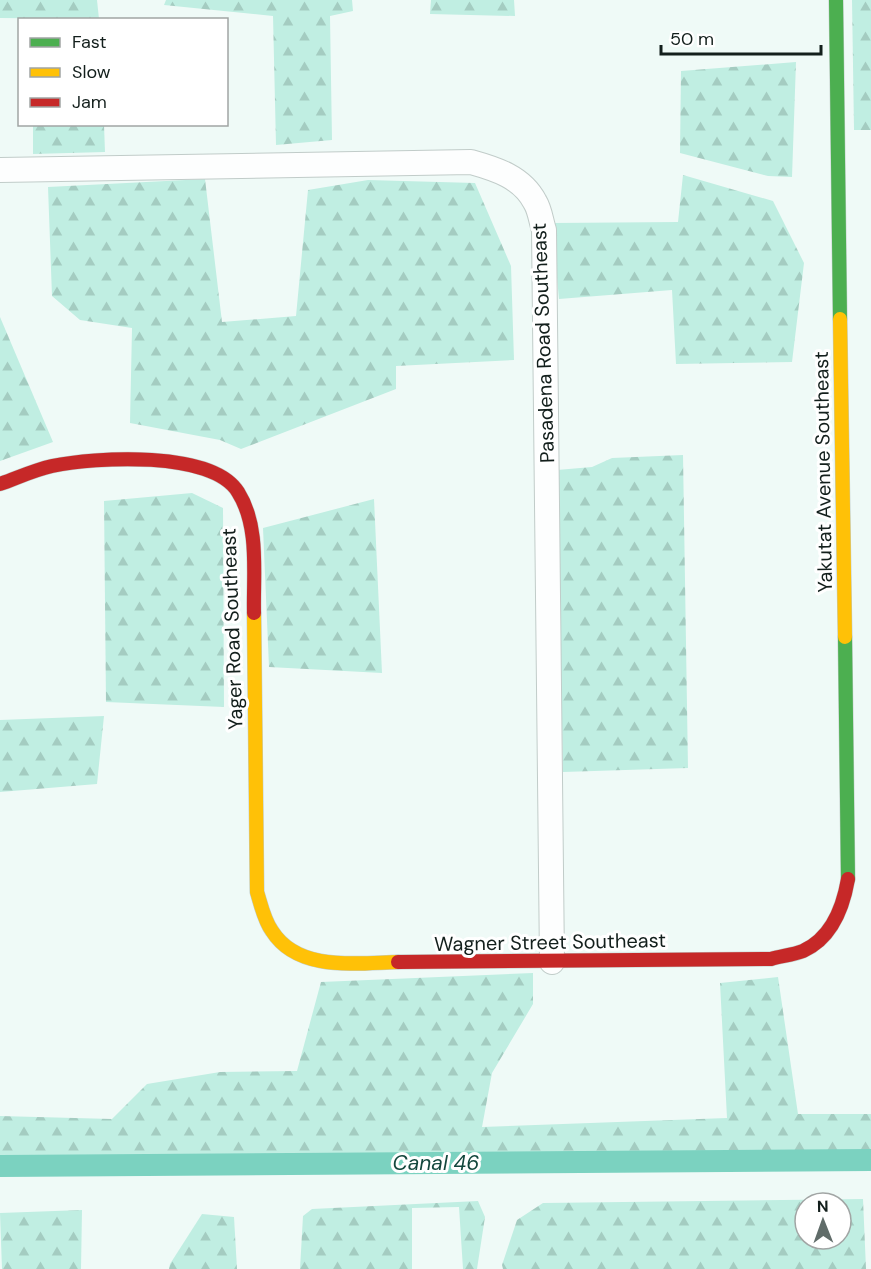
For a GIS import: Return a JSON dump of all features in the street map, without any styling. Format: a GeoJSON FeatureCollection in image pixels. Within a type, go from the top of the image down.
{"type":"FeatureCollection","features":[{"type":"Feature","properties":{"kind":"street","name":"Yakutat Avenue Southeast"},"geometry":{"type":"LineString","coordinates":[[823,937],[840,913],[848,880],[836,0]]}},
{"type":"Feature","properties":{"kind":"street","name":"Pasadena Road Southeast"},"geometry":{"type":"LineString","coordinates":[[0,170],[471,162],[501,171],[523,185],[536,203],[544,230],[552,962]]}},
{"type":"Feature","properties":{"kind":"street","name":"Yager Road Southeast"},"geometry":{"type":"LineString","coordinates":[[0,484],[52,466],[118,460],[168,461],[209,469],[228,480],[244,504],[253,537],[257,892],[264,919],[278,940]]}},
{"type":"Feature","properties":{"kind":"street","name":"Wagner Street Southeast"},"geometry":{"type":"LineString","coordinates":[[278,940],[298,955],[322,963],[552,962],[771,959],[803,951],[823,937]]}},
{"type":"Feature","properties":{"kind":"green space"},"geometry":{"type":"Polygon","coordinates":[[[0,0],[97,0],[99,18],[18,18],[0,18],[0,0]]]}},
{"type":"Feature","properties":{"kind":"green space"},"geometry":{"type":"Polygon","coordinates":[[[166,0],[352,0],[353,11],[330,16],[332,140],[276,145],[273,16],[164,5],[166,0]]]}},
{"type":"Feature","properties":{"kind":"green space"},"geometry":{"type":"Polygon","coordinates":[[[431,0],[514,0],[515,16],[430,14],[431,0]]]}},
{"type":"Feature","properties":{"kind":"green space"},"geometry":{"type":"Polygon","coordinates":[[[852,0],[871,0],[871,130],[854,130],[852,0]]]}},
{"type":"Feature","properties":{"kind":"green space"},"geometry":{"type":"Polygon","coordinates":[[[796,62],[792,177],[768,176],[680,153],[681,71],[796,62]]]}},
{"type":"Feature","properties":{"kind":"green space"},"geometry":{"type":"Polygon","coordinates":[[[33,126],[104,126],[105,152],[33,154],[33,126]]]}},
{"type":"Feature","properties":{"kind":"green space"},"geometry":{"type":"Polygon","coordinates":[[[683,175],[773,201],[804,263],[792,362],[676,364],[672,290],[559,299],[552,223],[678,222],[683,175]]]}},
{"type":"Feature","properties":{"kind":"green space"},"geometry":{"type":"Polygon","coordinates":[[[205,179],[222,322],[296,316],[308,190],[368,180],[475,183],[511,266],[514,360],[396,366],[396,389],[241,449],[220,440],[130,423],[132,328],[80,320],[52,296],[48,187],[205,179]]]}},
{"type":"Feature","properties":{"kind":"green space"},"geometry":{"type":"Polygon","coordinates":[[[0,317],[53,442],[0,461],[0,317]]]}},
{"type":"Feature","properties":{"kind":"green space"},"geometry":{"type":"Polygon","coordinates":[[[683,455],[688,768],[563,772],[557,470],[592,467],[612,458],[683,455]]]}},
{"type":"Feature","properties":{"kind":"green space"},"geometry":{"type":"Polygon","coordinates":[[[192,493],[223,508],[224,707],[106,702],[104,501],[192,493]]]}},
{"type":"Feature","properties":{"kind":"green space"},"geometry":{"type":"Polygon","coordinates":[[[374,499],[382,673],[269,667],[263,528],[374,499]]]}},
{"type":"Feature","properties":{"kind":"green space"},"geometry":{"type":"Polygon","coordinates":[[[104,716],[97,784],[0,792],[0,720],[104,716]]]}},
{"type":"Feature","properties":{"kind":"green space"},"geometry":{"type":"Polygon","coordinates":[[[533,973],[533,1004],[492,1073],[482,1127],[727,1118],[720,983],[778,977],[798,1114],[871,1114],[871,1153],[0,1159],[0,1116],[112,1119],[147,1084],[220,1072],[297,1071],[321,982],[533,973]]]}},
{"type":"Feature","properties":{"kind":"green space"},"geometry":{"type":"Polygon","coordinates":[[[853,1199],[863,1199],[866,1269],[503,1269],[502,1265],[517,1220],[543,1203],[793,1200],[793,1251],[853,1251],[853,1199]]]}},
{"type":"Feature","properties":{"kind":"green space"},"geometry":{"type":"Polygon","coordinates":[[[478,1201],[485,1217],[477,1269],[463,1269],[459,1207],[412,1208],[412,1269],[300,1269],[303,1216],[312,1209],[478,1201]]]}},
{"type":"Feature","properties":{"kind":"green space"},"geometry":{"type":"Polygon","coordinates":[[[82,1210],[81,1269],[2,1269],[0,1213],[82,1210]]]}},
{"type":"Feature","properties":{"kind":"green space"},"geometry":{"type":"Polygon","coordinates":[[[202,1214],[234,1217],[237,1269],[169,1269],[202,1214]]]}},
{"type":"Feature","properties":{"kind":"waterway","name":"Canal 46"},"geometry":{"type":"LineString","coordinates":[[0,1166],[871,1160]]}},
{"type":"Feature","properties":{"kind":"traffic: fast"},"geometry":{"type":"LineString","coordinates":[[836,0],[840,319]]}},
{"type":"Feature","properties":{"kind":"traffic: fast"},"geometry":{"type":"LineString","coordinates":[[845,637],[848,879]]}},
{"type":"Feature","properties":{"kind":"traffic: slow"},"geometry":{"type":"LineString","coordinates":[[840,319],[845,637]]}},
{"type":"Feature","properties":{"kind":"traffic: slow"},"geometry":{"type":"LineString","coordinates":[[254,613],[257,892],[269,927],[283,944],[312,959],[347,963],[398,962]]}},
{"type":"Feature","properties":{"kind":"traffic: jam"},"geometry":{"type":"LineString","coordinates":[[0,484],[52,466],[123,459],[179,463],[204,469],[224,478],[238,492],[250,520],[254,551],[254,613]]}},
{"type":"Feature","properties":{"kind":"traffic: jam"},"geometry":{"type":"LineString","coordinates":[[398,962],[771,959],[803,951],[822,938],[839,911],[848,879]]}}]}
